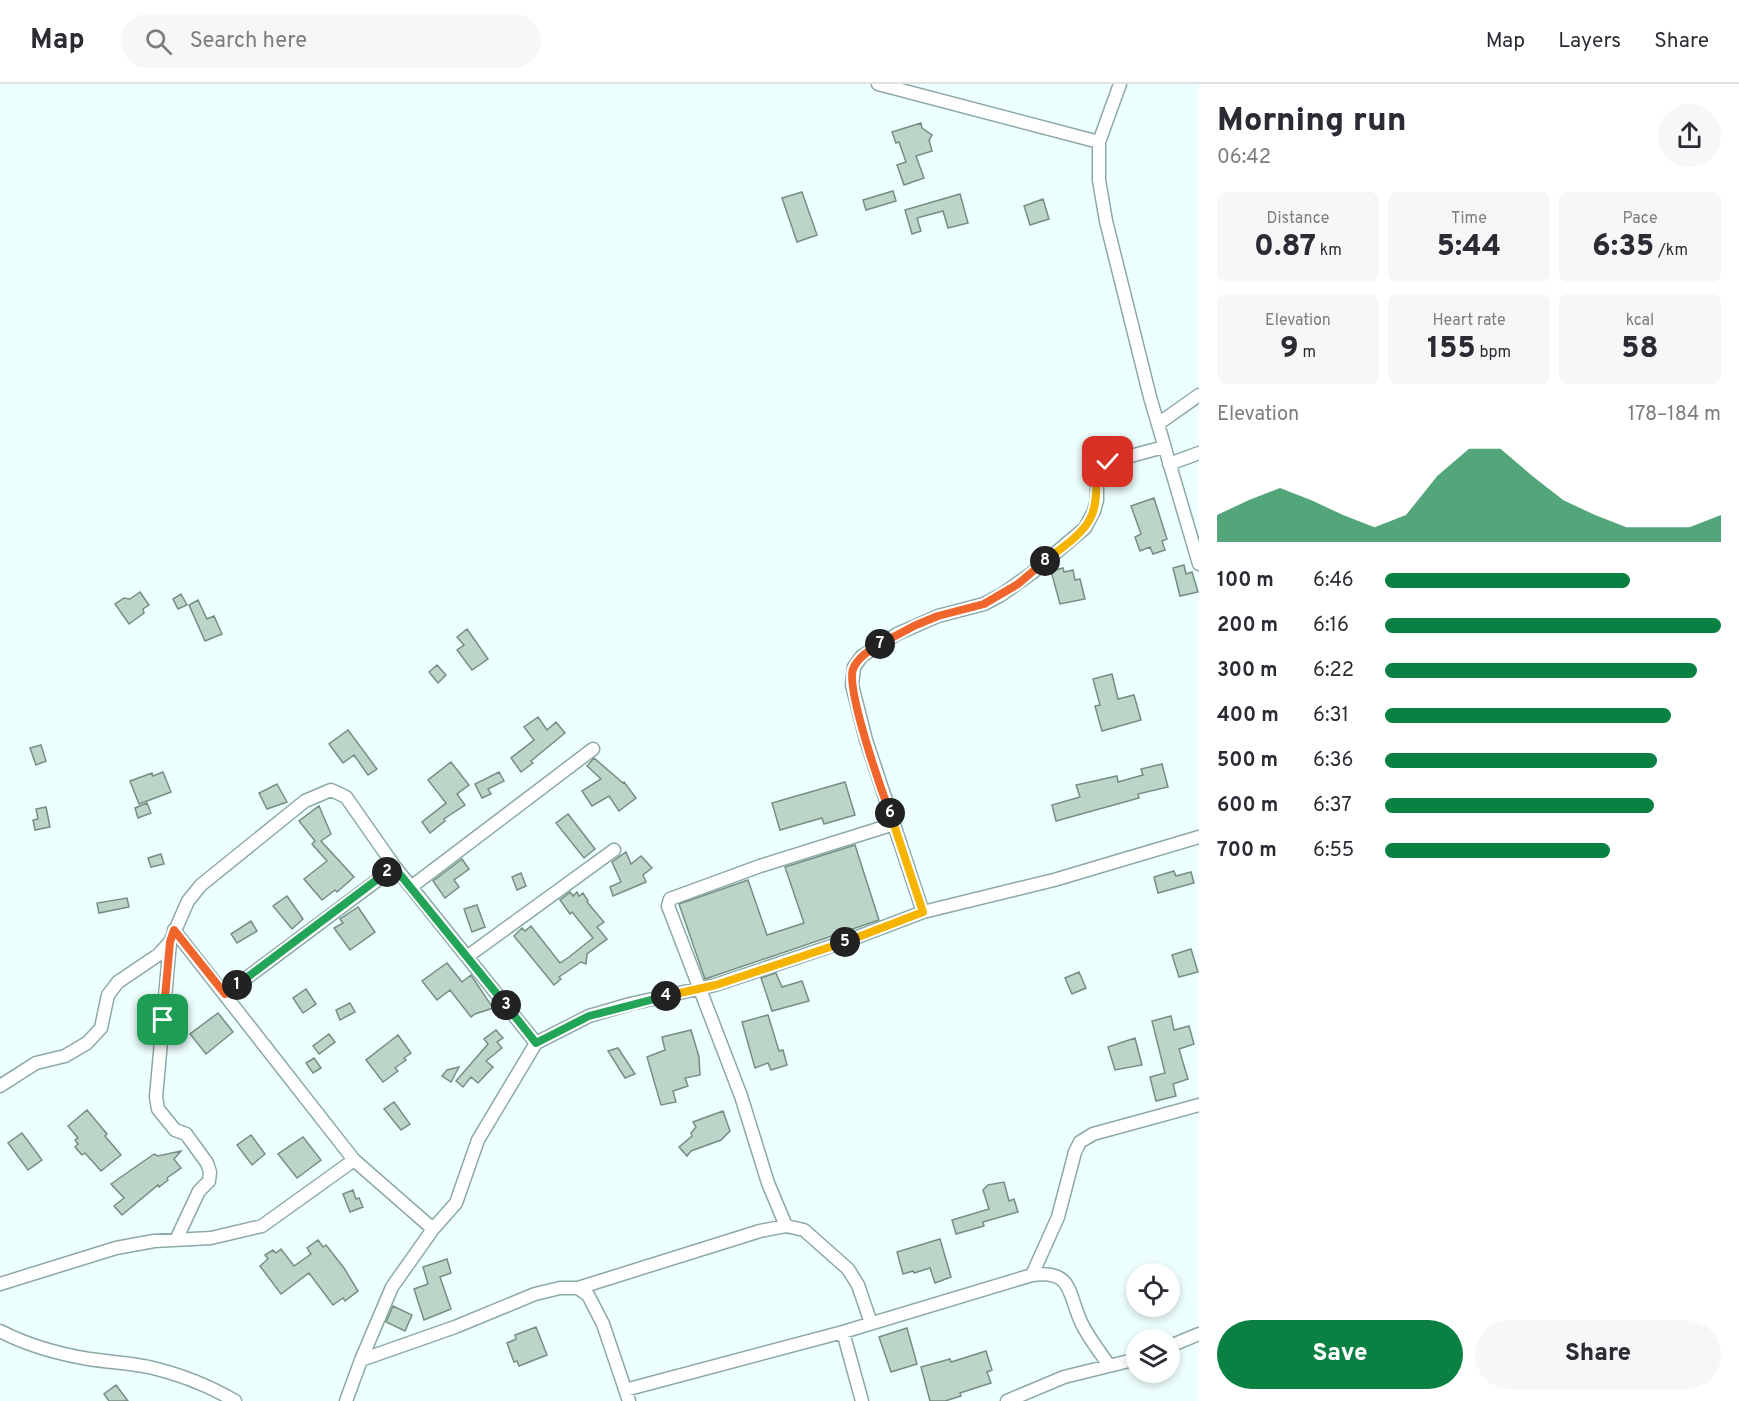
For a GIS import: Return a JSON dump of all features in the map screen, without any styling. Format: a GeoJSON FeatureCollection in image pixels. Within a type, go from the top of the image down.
{"type":"FeatureCollection","features":[{"type":"Feature","properties":{"kind":"street"},"geometry":{"type":"LineString","coordinates":[[878,84],[894,86],[1099,142]]}},
{"type":"Feature","properties":{"kind":"street"},"geometry":{"type":"LineString","coordinates":[[1120,84],[1099,142],[1099,180],[1106,221],[1158,424],[1199,564]]}},
{"type":"Feature","properties":{"kind":"street"},"geometry":{"type":"LineString","coordinates":[[1158,424],[1199,395]]}},
{"type":"Feature","properties":{"kind":"street"},"geometry":{"type":"LineString","coordinates":[[923,912],[870,756],[852,685],[852,673],[857,661],[879,645],[916,625],[961,609],[984,604],[1018,584],[1085,528],[1094,511],[1098,489],[1096,480],[1101,467],[1108,462],[1164,447]]}},
{"type":"Feature","properties":{"kind":"street"},"geometry":{"type":"LineString","coordinates":[[1169,464],[1199,453]]}},
{"type":"Feature","properties":{"kind":"street"},"geometry":{"type":"LineString","coordinates":[[411,887],[593,749]]}},
{"type":"Feature","properties":{"kind":"street"},"geometry":{"type":"LineString","coordinates":[[0,1086],[36,1063],[65,1056],[87,1043],[101,1028],[108,995],[118,982],[158,955],[172,936],[188,901],[201,885],[305,801],[331,790],[346,797],[394,867],[536,1043]]}},
{"type":"Feature","properties":{"kind":"street"},"geometry":{"type":"LineString","coordinates":[[786,1226],[768,1183],[741,1096],[668,906],[670,899],[760,866],[894,824]]}},
{"type":"Feature","properties":{"kind":"street"},"geometry":{"type":"LineString","coordinates":[[346,1401],[360,1360],[392,1287],[433,1228],[456,1203],[478,1140],[536,1043],[589,1016],[716,985],[842,943],[923,912],[1054,880],[1199,837]]}},
{"type":"Feature","properties":{"kind":"street"},"geometry":{"type":"LineString","coordinates":[[468,956],[614,850]]}},
{"type":"Feature","properties":{"kind":"street"},"geometry":{"type":"LineString","coordinates":[[225,994],[394,867]]}},
{"type":"Feature","properties":{"kind":"street"},"geometry":{"type":"LineString","coordinates":[[172,936],[225,994],[354,1160],[433,1228]]}},
{"type":"Feature","properties":{"kind":"street"},"geometry":{"type":"LineString","coordinates":[[172,936],[156,1097],[158,1109],[176,1130],[186,1134],[207,1163],[210,1172],[209,1181],[199,1191],[176,1240]]}},
{"type":"Feature","properties":{"kind":"street"},"geometry":{"type":"LineString","coordinates":[[1032,1275],[1058,1217],[1075,1152],[1080,1142],[1093,1134],[1199,1105]]}},
{"type":"Feature","properties":{"kind":"street"},"geometry":{"type":"LineString","coordinates":[[0,1284],[116,1248],[211,1238],[262,1226],[354,1160]]}},
{"type":"Feature","properties":{"kind":"street"},"geometry":{"type":"LineString","coordinates":[[360,1360],[455,1327],[535,1294],[560,1288],[578,1288],[760,1231],[786,1226],[804,1230],[848,1269],[858,1285],[871,1323]]}},
{"type":"Feature","properties":{"kind":"street"},"geometry":{"type":"LineString","coordinates":[[578,1288],[588,1295],[603,1324],[627,1396],[1048,1272],[1060,1277],[1067,1285],[1080,1321],[1109,1365]]}},
{"type":"Feature","properties":{"kind":"street"},"geometry":{"type":"LineString","coordinates":[[0,1331],[26,1342],[69,1355],[127,1363],[167,1372],[207,1386],[235,1401]]}},
{"type":"Feature","properties":{"kind":"street"},"geometry":{"type":"LineString","coordinates":[[843,1332],[862,1401]]}},
{"type":"Feature","properties":{"kind":"street"},"geometry":{"type":"LineString","coordinates":[[1180,1342],[1199,1334]]}},
{"type":"Feature","properties":{"kind":"street"},"geometry":{"type":"LineString","coordinates":[[1007,1401],[1064,1377],[1126,1361]]}},
{"type":"Feature","properties":{"kind":"building"},"geometry":{"type":"Polygon","coordinates":[[[921,123],[922,128],[932,135],[929,140],[932,151],[916,156],[924,178],[904,185],[897,165],[906,162],[899,142],[896,143],[892,132],[921,123]]]}},
{"type":"Feature","properties":{"kind":"building"},"geometry":{"type":"Polygon","coordinates":[[[893,191],[896,201],[866,210],[863,200],[893,191]]]}},
{"type":"Feature","properties":{"kind":"building"},"geometry":{"type":"Polygon","coordinates":[[[802,192],[817,235],[797,242],[782,198],[802,192]]]}},
{"type":"Feature","properties":{"kind":"building"},"geometry":{"type":"Polygon","coordinates":[[[960,194],[968,223],[948,228],[943,211],[917,218],[921,231],[912,234],[905,210],[960,194]]]}},
{"type":"Feature","properties":{"kind":"building"},"geometry":{"type":"Polygon","coordinates":[[[1043,199],[1049,219],[1030,225],[1024,206],[1043,199]]]}},
{"type":"Feature","properties":{"kind":"building"},"geometry":{"type":"Polygon","coordinates":[[[1154,498],[1167,539],[1162,541],[1165,550],[1153,554],[1150,547],[1140,551],[1135,537],[1141,534],[1131,506],[1154,498]]]}},
{"type":"Feature","properties":{"kind":"building"},"geometry":{"type":"Polygon","coordinates":[[[1184,565],[1186,574],[1192,572],[1198,592],[1180,596],[1173,568],[1184,565]]]}},
{"type":"Feature","properties":{"kind":"building"},"geometry":{"type":"Polygon","coordinates":[[[1063,568],[1064,572],[1073,570],[1075,580],[1080,579],[1085,599],[1060,604],[1051,571],[1063,568]]]}},
{"type":"Feature","properties":{"kind":"building"},"geometry":{"type":"Polygon","coordinates":[[[140,592],[149,605],[143,609],[144,613],[129,624],[115,604],[124,598],[130,599],[140,592]]]}},
{"type":"Feature","properties":{"kind":"building"},"geometry":{"type":"Polygon","coordinates":[[[181,594],[187,605],[178,609],[173,599],[181,594]]]}},
{"type":"Feature","properties":{"kind":"building"},"geometry":{"type":"Polygon","coordinates":[[[198,600],[207,619],[214,616],[222,634],[205,641],[189,605],[198,600]]]}},
{"type":"Feature","properties":{"kind":"building"},"geometry":{"type":"Polygon","coordinates":[[[467,629],[488,659],[472,670],[457,650],[464,645],[457,637],[467,629]]]}},
{"type":"Feature","properties":{"kind":"building"},"geometry":{"type":"Polygon","coordinates":[[[437,665],[446,675],[438,683],[429,672],[437,665]]]}},
{"type":"Feature","properties":{"kind":"building"},"geometry":{"type":"Polygon","coordinates":[[[1112,674],[1118,699],[1134,695],[1141,720],[1102,731],[1095,706],[1100,705],[1093,679],[1112,674]]]}},
{"type":"Feature","properties":{"kind":"building"},"geometry":{"type":"Polygon","coordinates":[[[538,717],[547,730],[556,722],[565,733],[521,772],[511,758],[534,740],[524,727],[538,717]]]}},
{"type":"Feature","properties":{"kind":"building"},"geometry":{"type":"Polygon","coordinates":[[[348,730],[377,769],[368,775],[354,755],[343,763],[329,744],[348,730]]]}},
{"type":"Feature","properties":{"kind":"building"},"geometry":{"type":"Polygon","coordinates":[[[41,745],[46,761],[36,765],[30,748],[41,745]]]}},
{"type":"Feature","properties":{"kind":"building"},"geometry":{"type":"Polygon","coordinates":[[[594,758],[624,782],[636,798],[619,811],[609,796],[592,806],[582,791],[601,779],[587,766],[594,758]]]}},
{"type":"Feature","properties":{"kind":"building"},"geometry":{"type":"Polygon","coordinates":[[[451,762],[469,785],[457,794],[465,805],[444,819],[445,821],[430,833],[422,822],[446,803],[428,780],[451,762]]]}},
{"type":"Feature","properties":{"kind":"building"},"geometry":{"type":"Polygon","coordinates":[[[1162,764],[1168,787],[1138,794],[1139,798],[1056,821],[1052,805],[1080,797],[1076,785],[1117,776],[1118,782],[1143,775],[1141,769],[1162,764]]]}},
{"type":"Feature","properties":{"kind":"building"},"geometry":{"type":"Polygon","coordinates":[[[163,772],[171,792],[139,804],[130,781],[152,773],[153,776],[163,772]]]}},
{"type":"Feature","properties":{"kind":"building"},"geometry":{"type":"Polygon","coordinates":[[[499,772],[504,781],[488,789],[491,794],[482,798],[475,784],[499,772]]]}},
{"type":"Feature","properties":{"kind":"building"},"geometry":{"type":"Polygon","coordinates":[[[845,782],[855,815],[824,824],[822,818],[780,830],[772,803],[845,782]]]}},
{"type":"Feature","properties":{"kind":"building"},"geometry":{"type":"Polygon","coordinates":[[[277,784],[287,802],[267,809],[259,793],[277,784]]]}},
{"type":"Feature","properties":{"kind":"building"},"geometry":{"type":"Polygon","coordinates":[[[147,803],[151,813],[138,818],[135,808],[147,803]]]}},
{"type":"Feature","properties":{"kind":"building"},"geometry":{"type":"Polygon","coordinates":[[[319,806],[331,834],[321,841],[354,877],[337,892],[335,890],[322,900],[304,879],[327,861],[312,844],[315,841],[299,821],[319,806]]]}},
{"type":"Feature","properties":{"kind":"building"},"geometry":{"type":"Polygon","coordinates":[[[46,807],[50,827],[35,830],[33,820],[38,819],[36,809],[46,807]]]}},
{"type":"Feature","properties":{"kind":"building"},"geometry":{"type":"Polygon","coordinates":[[[568,814],[595,849],[584,858],[556,823],[568,814]]]}},
{"type":"Feature","properties":{"kind":"building"},"geometry":{"type":"Polygon","coordinates":[[[855,845],[879,920],[705,979],[679,904],[748,880],[767,935],[804,923],[785,867],[855,845]]]}},
{"type":"Feature","properties":{"kind":"building"},"geometry":{"type":"Polygon","coordinates":[[[626,852],[631,864],[641,856],[652,868],[643,875],[646,882],[613,896],[610,887],[621,882],[612,862],[626,852]]]}},
{"type":"Feature","properties":{"kind":"building"},"geometry":{"type":"Polygon","coordinates":[[[161,854],[164,864],[151,867],[148,858],[161,854]]]}},
{"type":"Feature","properties":{"kind":"building"},"geometry":{"type":"Polygon","coordinates":[[[462,859],[469,869],[454,880],[459,887],[445,898],[433,881],[462,859]]]}},
{"type":"Feature","properties":{"kind":"building"},"geometry":{"type":"Polygon","coordinates":[[[1174,871],[1176,876],[1191,872],[1194,883],[1158,893],[1154,877],[1174,871]]]}},
{"type":"Feature","properties":{"kind":"building"},"geometry":{"type":"Polygon","coordinates":[[[521,873],[526,886],[517,890],[512,877],[521,873]]]}},
{"type":"Feature","properties":{"kind":"building"},"geometry":{"type":"Polygon","coordinates":[[[570,892],[573,896],[577,892],[579,896],[583,893],[587,902],[604,922],[597,927],[607,939],[587,954],[586,964],[581,962],[559,977],[561,979],[554,985],[514,936],[522,928],[525,931],[531,926],[560,963],[569,957],[593,938],[560,900],[570,892]]]}},
{"type":"Feature","properties":{"kind":"building"},"geometry":{"type":"Polygon","coordinates":[[[287,896],[303,919],[292,929],[273,906],[287,896]]]}},
{"type":"Feature","properties":{"kind":"building"},"geometry":{"type":"Polygon","coordinates":[[[127,898],[129,907],[99,913],[97,903],[127,898]]]}},
{"type":"Feature","properties":{"kind":"building"},"geometry":{"type":"Polygon","coordinates":[[[477,905],[485,927],[472,932],[464,909],[477,905]]]}},
{"type":"Feature","properties":{"kind":"building"},"geometry":{"type":"Polygon","coordinates":[[[358,907],[375,932],[350,950],[334,928],[343,923],[340,919],[358,907]]]}},
{"type":"Feature","properties":{"kind":"building"},"geometry":{"type":"Polygon","coordinates":[[[251,921],[257,931],[237,943],[231,934],[251,921]]]}},
{"type":"Feature","properties":{"kind":"building"},"geometry":{"type":"Polygon","coordinates":[[[1191,949],[1198,972],[1179,977],[1172,955],[1191,949]]]}},
{"type":"Feature","properties":{"kind":"building"},"geometry":{"type":"Polygon","coordinates":[[[447,963],[462,982],[471,975],[493,1008],[471,1017],[450,990],[437,1000],[422,981],[447,963]]]}},
{"type":"Feature","properties":{"kind":"building"},"geometry":{"type":"Polygon","coordinates":[[[1079,972],[1086,988],[1072,994],[1065,978],[1079,972]]]}},
{"type":"Feature","properties":{"kind":"building"},"geometry":{"type":"Polygon","coordinates":[[[776,973],[782,987],[802,981],[809,1001],[772,1011],[761,978],[776,973]]]}},
{"type":"Feature","properties":{"kind":"building"},"geometry":{"type":"Polygon","coordinates":[[[306,989],[316,1004],[303,1013],[293,998],[306,989]]]}},
{"type":"Feature","properties":{"kind":"building"},"geometry":{"type":"Polygon","coordinates":[[[350,1003],[355,1012],[340,1020],[336,1010],[350,1003]]]}},
{"type":"Feature","properties":{"kind":"building"},"geometry":{"type":"Polygon","coordinates":[[[218,1013],[233,1032],[206,1054],[190,1034],[218,1013]]]}},
{"type":"Feature","properties":{"kind":"building"},"geometry":{"type":"Polygon","coordinates":[[[768,1015],[779,1051],[783,1050],[787,1065],[771,1070],[768,1063],[755,1068],[742,1022],[768,1015]]]}},
{"type":"Feature","properties":{"kind":"building"},"geometry":{"type":"Polygon","coordinates":[[[1171,1016],[1174,1030],[1189,1026],[1194,1044],[1179,1049],[1188,1079],[1173,1084],[1176,1096],[1156,1101],[1150,1077],[1165,1073],[1152,1021],[1171,1016]]]}},
{"type":"Feature","properties":{"kind":"building"},"geometry":{"type":"Polygon","coordinates":[[[496,1030],[503,1038],[497,1042],[502,1048],[486,1061],[493,1067],[478,1083],[471,1077],[463,1087],[456,1081],[488,1044],[484,1039],[496,1030]]]}},
{"type":"Feature","properties":{"kind":"building"},"geometry":{"type":"Polygon","coordinates":[[[691,1030],[699,1057],[700,1075],[685,1078],[688,1086],[673,1091],[676,1102],[661,1105],[647,1057],[665,1050],[662,1037],[691,1030]]]}},
{"type":"Feature","properties":{"kind":"building"},"geometry":{"type":"Polygon","coordinates":[[[329,1034],[335,1042],[319,1054],[313,1046],[329,1034]]]}},
{"type":"Feature","properties":{"kind":"building"},"geometry":{"type":"Polygon","coordinates":[[[398,1035],[411,1053],[395,1068],[398,1071],[383,1082],[366,1060],[398,1035]]]}},
{"type":"Feature","properties":{"kind":"building"},"geometry":{"type":"Polygon","coordinates":[[[1135,1038],[1142,1065],[1115,1070],[1108,1047],[1135,1038]]]}},
{"type":"Feature","properties":{"kind":"building"},"geometry":{"type":"Polygon","coordinates":[[[618,1048],[635,1074],[625,1078],[608,1051],[618,1048]]]}},
{"type":"Feature","properties":{"kind":"building"},"geometry":{"type":"Polygon","coordinates":[[[314,1058],[321,1068],[313,1073],[306,1063],[314,1058]]]}},
{"type":"Feature","properties":{"kind":"building"},"geometry":{"type":"Polygon","coordinates":[[[459,1067],[451,1082],[442,1076],[447,1070],[459,1067]]]}},
{"type":"Feature","properties":{"kind":"building"},"geometry":{"type":"Polygon","coordinates":[[[394,1102],[410,1124],[401,1130],[384,1109],[394,1102]]]}},
{"type":"Feature","properties":{"kind":"building"},"geometry":{"type":"Polygon","coordinates":[[[87,1110],[121,1155],[101,1171],[85,1153],[82,1155],[75,1147],[78,1144],[75,1140],[78,1138],[68,1126],[87,1110]]]}},
{"type":"Feature","properties":{"kind":"building"},"geometry":{"type":"Polygon","coordinates":[[[723,1111],[730,1131],[721,1140],[691,1151],[687,1156],[679,1147],[692,1136],[691,1133],[696,1127],[693,1122],[723,1111]]]}},
{"type":"Feature","properties":{"kind":"building"},"geometry":{"type":"Polygon","coordinates":[[[22,1133],[42,1160],[28,1170],[8,1143],[22,1133]]]}},
{"type":"Feature","properties":{"kind":"building"},"geometry":{"type":"Polygon","coordinates":[[[251,1135],[265,1154],[252,1165],[237,1145],[251,1135]]]}},
{"type":"Feature","properties":{"kind":"building"},"geometry":{"type":"Polygon","coordinates":[[[303,1137],[321,1160],[297,1178],[278,1154],[303,1137]]]}},
{"type":"Feature","properties":{"kind":"building"},"geometry":{"type":"Polygon","coordinates":[[[181,1151],[174,1159],[181,1168],[122,1215],[114,1206],[124,1198],[111,1184],[154,1154],[158,1156],[181,1151]]]}},
{"type":"Feature","properties":{"kind":"building"},"geometry":{"type":"Polygon","coordinates":[[[1004,1182],[1009,1201],[1014,1199],[1018,1212],[983,1222],[984,1226],[956,1234],[952,1220],[989,1209],[983,1190],[988,1185],[1004,1182]]]}},
{"type":"Feature","properties":{"kind":"building"},"geometry":{"type":"Polygon","coordinates":[[[353,1190],[356,1199],[359,1198],[363,1207],[350,1212],[343,1194],[353,1190]]]}},
{"type":"Feature","properties":{"kind":"building"},"geometry":{"type":"Polygon","coordinates":[[[940,1239],[951,1277],[935,1283],[930,1268],[903,1274],[897,1252],[940,1239]]]}},
{"type":"Feature","properties":{"kind":"building"},"geometry":{"type":"Polygon","coordinates":[[[318,1240],[323,1247],[326,1245],[358,1291],[345,1301],[343,1298],[333,1305],[309,1273],[281,1294],[260,1266],[268,1259],[265,1255],[273,1250],[276,1253],[281,1249],[294,1266],[311,1254],[307,1248],[318,1240]]]}},
{"type":"Feature","properties":{"kind":"building"},"geometry":{"type":"Polygon","coordinates":[[[447,1259],[451,1273],[440,1277],[451,1309],[424,1320],[414,1289],[428,1284],[423,1267],[447,1259]]]}},
{"type":"Feature","properties":{"kind":"building"},"geometry":{"type":"Polygon","coordinates":[[[393,1306],[412,1315],[405,1331],[386,1322],[393,1306]]]}},
{"type":"Feature","properties":{"kind":"building"},"geometry":{"type":"Polygon","coordinates":[[[536,1327],[547,1355],[519,1366],[517,1361],[514,1362],[507,1343],[516,1339],[515,1335],[536,1327]]]}},
{"type":"Feature","properties":{"kind":"building"},"geometry":{"type":"Polygon","coordinates":[[[907,1328],[917,1364],[891,1372],[879,1337],[907,1328]]]}},
{"type":"Feature","properties":{"kind":"building"},"geometry":{"type":"Polygon","coordinates":[[[986,1351],[992,1370],[987,1372],[991,1383],[960,1393],[961,1396],[945,1401],[930,1401],[921,1367],[950,1359],[951,1362],[986,1351]]]}},
{"type":"Feature","properties":{"kind":"building"},"geometry":{"type":"Polygon","coordinates":[[[116,1385],[128,1401],[109,1401],[104,1394],[116,1385]]]}},
{"type":"Feature","properties":{"kind":"route"},"geometry":{"type":"LineString","coordinates":[[163,1020],[170,942],[174,930],[225,994],[394,867],[536,1043],[589,1016],[630,1004],[716,985],[852,939],[923,912],[866,740],[851,679],[854,667],[862,656],[897,634],[938,616],[984,604],[1032,573],[1085,528],[1097,500],[1097,476],[1101,467],[1108,462]]}}]}
